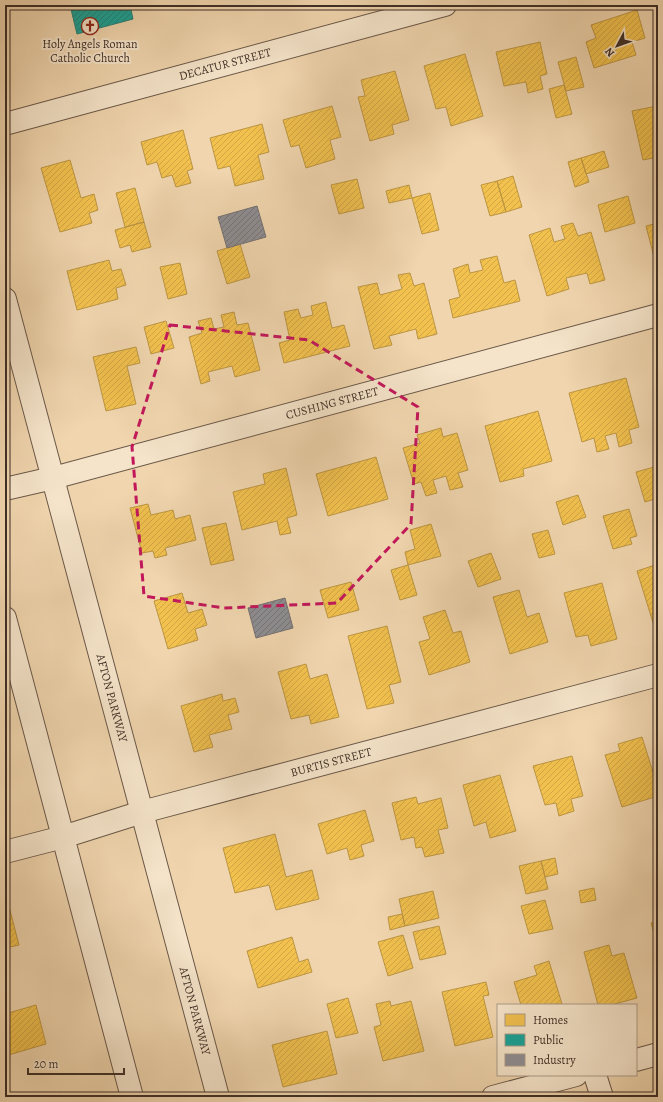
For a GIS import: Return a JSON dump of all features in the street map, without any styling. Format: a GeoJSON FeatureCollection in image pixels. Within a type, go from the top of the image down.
{"type":"FeatureCollection","features":[{"type":"Feature","properties":{"kind":"street","name":"DECATUR STREET"},"geometry":{"type":"LineString","coordinates":[[5,124],[445,5]]}},
{"type":"Feature","properties":{"kind":"street","name":"AFTON PARKWAY"},"geometry":{"type":"LineString","coordinates":[[5,299],[218,1097]]}},
{"type":"Feature","properties":{"kind":"street","name":"CUSHING STREET"},"geometry":{"type":"LineString","coordinates":[[5,489],[53,478],[658,315]]}},
{"type":"Feature","properties":{"kind":"street"},"geometry":{"type":"LineString","coordinates":[[5,618],[132,1097]]}},
{"type":"Feature","properties":{"kind":"street","name":"BURTIS STREET"},"geometry":{"type":"LineString","coordinates":[[5,852],[63,837],[142,812],[658,675]]}},
{"type":"Feature","properties":{"kind":"street"},"geometry":{"type":"LineString","coordinates":[[637,1060],[658,1054]]}},
{"type":"Feature","properties":{"kind":"street"},"geometry":{"type":"LineString","coordinates":[[493,1097],[572,1076]]}},
{"type":"Feature","properties":{"kind":"street"},"geometry":{"type":"LineString","coordinates":[[595,1076],[602,1097]]}},
{"type":"Feature","properties":{"kind":"highlighted area"},"geometry":{"type":"Polygon","coordinates":[[[170,325],[309,340],[418,407],[411,524],[337,603],[224,608],[144,596],[132,447],[170,325]]]}},
{"type":"Feature","properties":{"kind":"building: Homes"},"geometry":{"type":"Polygon","coordinates":[[[637,10],[645,38],[632,42],[636,55],[594,68],[586,42],[596,38],[591,25],[637,10]]]}},
{"type":"Feature","properties":{"kind":"building: Homes"},"geometry":{"type":"Polygon","coordinates":[[[540,42],[547,74],[540,76],[543,89],[528,93],[526,82],[504,86],[496,52],[540,42]]]}},
{"type":"Feature","properties":{"kind":"building: Homes"},"geometry":{"type":"Polygon","coordinates":[[[465,54],[483,116],[451,126],[446,107],[436,109],[424,66],[465,54]]]}},
{"type":"Feature","properties":{"kind":"building: Homes"},"geometry":{"type":"Polygon","coordinates":[[[576,57],[584,87],[566,91],[558,62],[576,57]]]}},
{"type":"Feature","properties":{"kind":"building: Homes"},"geometry":{"type":"Polygon","coordinates":[[[395,71],[409,120],[392,125],[394,134],[370,141],[358,97],[365,96],[361,80],[395,71]]]}},
{"type":"Feature","properties":{"kind":"building: Homes"},"geometry":{"type":"Polygon","coordinates":[[[564,85],[572,114],[556,118],[549,89],[564,85]]]}},
{"type":"Feature","properties":{"kind":"building: Homes"},"geometry":{"type":"Polygon","coordinates":[[[332,106],[341,137],[330,140],[335,159],[306,168],[299,145],[291,147],[283,120],[332,106]]]}},
{"type":"Feature","properties":{"kind":"building: Homes"},"geometry":{"type":"Polygon","coordinates":[[[657,106],[658,157],[643,160],[632,111],[657,106]]]}},
{"type":"Feature","properties":{"kind":"building: Homes"},"geometry":{"type":"Polygon","coordinates":[[[262,124],[269,152],[258,155],[264,179],[235,186],[230,166],[218,169],[210,138],[262,124]]]}},
{"type":"Feature","properties":{"kind":"building: Homes"},"geometry":{"type":"Polygon","coordinates":[[[183,130],[193,169],[187,171],[191,183],[176,187],[172,175],[162,178],[157,162],[147,165],[141,142],[183,130]]]}},
{"type":"Feature","properties":{"kind":"building: Homes"},"geometry":{"type":"Polygon","coordinates":[[[604,151],[609,167],[586,174],[581,158],[604,151]]]}},
{"type":"Feature","properties":{"kind":"building: Homes"},"geometry":{"type":"Polygon","coordinates":[[[581,158],[589,182],[575,187],[568,162],[581,158]]]}},
{"type":"Feature","properties":{"kind":"building: Homes"},"geometry":{"type":"Polygon","coordinates":[[[70,160],[81,198],[94,194],[98,210],[89,213],[92,223],[60,232],[41,168],[70,160]]]}},
{"type":"Feature","properties":{"kind":"building: Homes"},"geometry":{"type":"Polygon","coordinates":[[[513,176],[522,207],[506,212],[497,181],[513,176]]]}},
{"type":"Feature","properties":{"kind":"building: Homes"},"geometry":{"type":"Polygon","coordinates":[[[357,179],[364,208],[339,214],[331,185],[357,179]]]}},
{"type":"Feature","properties":{"kind":"building: Homes"},"geometry":{"type":"Polygon","coordinates":[[[497,181],[506,212],[490,216],[481,185],[497,181]]]}},
{"type":"Feature","properties":{"kind":"building: Homes"},"geometry":{"type":"Polygon","coordinates":[[[409,185],[412,198],[389,203],[386,191],[409,185]]]}},
{"type":"Feature","properties":{"kind":"building: Homes"},"geometry":{"type":"Polygon","coordinates":[[[135,188],[144,222],[125,227],[116,193],[135,188]]]}},
{"type":"Feature","properties":{"kind":"building: Homes"},"geometry":{"type":"Polygon","coordinates":[[[430,193],[439,230],[422,234],[412,198],[430,193]]]}},
{"type":"Feature","properties":{"kind":"building: Homes"},"geometry":{"type":"Polygon","coordinates":[[[628,196],[635,223],[605,232],[598,205],[628,196]]]}},
{"type":"Feature","properties":{"kind":"building: Homes"},"geometry":{"type":"Polygon","coordinates":[[[144,222],[151,247],[132,252],[130,245],[120,248],[115,230],[144,222]]]}},
{"type":"Feature","properties":{"kind":"building: Homes"},"geometry":{"type":"Polygon","coordinates":[[[573,223],[578,236],[591,232],[605,280],[590,284],[587,273],[566,278],[569,289],[547,296],[529,235],[550,228],[554,242],[565,239],[561,226],[573,223]]]}},
{"type":"Feature","properties":{"kind":"building: Homes"},"geometry":{"type":"Polygon","coordinates":[[[658,223],[658,265],[656,265],[646,226],[658,223]]]}},
{"type":"Feature","properties":{"kind":"building: Homes"},"geometry":{"type":"Polygon","coordinates":[[[240,244],[250,277],[227,284],[217,251],[240,244]]]}},
{"type":"Feature","properties":{"kind":"building: Homes"},"geometry":{"type":"Polygon","coordinates":[[[497,256],[504,283],[515,280],[520,301],[453,318],[449,300],[460,297],[453,269],[468,264],[470,273],[483,270],[480,260],[497,256]]]}},
{"type":"Feature","properties":{"kind":"building: Homes"},"geometry":{"type":"Polygon","coordinates":[[[109,260],[112,271],[121,269],[126,285],[116,288],[118,299],[77,310],[67,271],[109,260]]]}},
{"type":"Feature","properties":{"kind":"building: Homes"},"geometry":{"type":"Polygon","coordinates":[[[180,263],[187,294],[168,299],[160,267],[180,263]]]}},
{"type":"Feature","properties":{"kind":"building: Homes"},"geometry":{"type":"Polygon","coordinates":[[[410,273],[414,286],[424,283],[437,334],[418,339],[416,329],[389,336],[392,345],[374,349],[358,287],[377,283],[380,295],[402,289],[398,275],[410,273]]]}},
{"type":"Feature","properties":{"kind":"building: Homes"},"geometry":{"type":"Polygon","coordinates":[[[326,302],[332,328],[344,325],[350,346],[284,363],[279,343],[290,340],[284,312],[298,309],[301,318],[313,315],[311,306],[326,302]]]}},
{"type":"Feature","properties":{"kind":"building: Homes"},"geometry":{"type":"Polygon","coordinates":[[[234,312],[237,325],[248,323],[260,370],[235,377],[232,366],[208,372],[210,381],[201,384],[189,337],[202,333],[198,321],[211,318],[214,329],[224,327],[221,315],[234,312]]]}},
{"type":"Feature","properties":{"kind":"building: Homes"},"geometry":{"type":"Polygon","coordinates":[[[166,321],[174,348],[151,354],[144,327],[166,321]]]}},
{"type":"Feature","properties":{"kind":"building: Homes"},"geometry":{"type":"Polygon","coordinates":[[[136,347],[140,363],[127,366],[136,404],[106,411],[93,357],[136,347]]]}},
{"type":"Feature","properties":{"kind":"building: Homes"},"geometry":{"type":"Polygon","coordinates":[[[626,378],[639,427],[629,430],[632,443],[619,447],[616,433],[605,436],[609,449],[597,452],[594,438],[582,442],[569,393],[626,378]]]}},
{"type":"Feature","properties":{"kind":"building: Homes"},"geometry":{"type":"Polygon","coordinates":[[[538,411],[552,461],[523,469],[524,476],[500,482],[485,426],[538,411]]]}},
{"type":"Feature","properties":{"kind":"building: Homes"},"geometry":{"type":"Polygon","coordinates":[[[441,428],[443,437],[457,433],[468,470],[458,473],[463,487],[450,490],[446,476],[433,480],[437,493],[426,496],[421,482],[414,484],[403,448],[420,443],[417,435],[441,428]]]}},
{"type":"Feature","properties":{"kind":"building: Homes"},"geometry":{"type":"Polygon","coordinates":[[[376,457],[388,499],[328,516],[316,474],[376,457]]]}},
{"type":"Feature","properties":{"kind":"building: Homes"},"geometry":{"type":"Polygon","coordinates":[[[658,466],[658,498],[645,502],[636,472],[658,466]]]}},
{"type":"Feature","properties":{"kind":"building: Homes"},"geometry":{"type":"Polygon","coordinates":[[[286,468],[297,515],[287,518],[291,533],[280,535],[277,521],[242,530],[233,492],[265,484],[263,474],[286,468]]]}},
{"type":"Feature","properties":{"kind":"building: Homes"},"geometry":{"type":"Polygon","coordinates":[[[578,495],[586,517],[563,525],[556,502],[578,495]]]}},
{"type":"Feature","properties":{"kind":"building: Homes"},"geometry":{"type":"Polygon","coordinates":[[[148,504],[151,515],[173,510],[175,519],[190,515],[196,540],[165,548],[167,555],[155,558],[153,551],[142,553],[130,508],[148,504]]]}},
{"type":"Feature","properties":{"kind":"building: Homes"},"geometry":{"type":"Polygon","coordinates":[[[629,509],[637,536],[630,538],[632,544],[613,549],[603,516],[629,509]]]}},
{"type":"Feature","properties":{"kind":"building: Homes"},"geometry":{"type":"Polygon","coordinates":[[[226,523],[234,560],[211,565],[202,528],[226,523]]]}},
{"type":"Feature","properties":{"kind":"building: Homes"},"geometry":{"type":"Polygon","coordinates":[[[431,524],[441,556],[408,565],[405,552],[415,549],[410,530],[431,524]]]}},
{"type":"Feature","properties":{"kind":"building: Homes"},"geometry":{"type":"Polygon","coordinates":[[[548,530],[555,554],[539,558],[532,534],[548,530]]]}},
{"type":"Feature","properties":{"kind":"building: Homes"},"geometry":{"type":"Polygon","coordinates":[[[491,553],[501,579],[478,587],[468,561],[491,553]]]}},
{"type":"Feature","properties":{"kind":"building: Homes"},"geometry":{"type":"Polygon","coordinates":[[[658,564],[658,628],[655,629],[637,571],[658,564]]]}},
{"type":"Feature","properties":{"kind":"building: Homes"},"geometry":{"type":"Polygon","coordinates":[[[408,565],[417,595],[400,600],[391,570],[408,565]]]}},
{"type":"Feature","properties":{"kind":"building: Homes"},"geometry":{"type":"Polygon","coordinates":[[[351,582],[359,610],[328,618],[320,590],[351,582]]]}},
{"type":"Feature","properties":{"kind":"building: Homes"},"geometry":{"type":"Polygon","coordinates":[[[602,583],[617,639],[591,646],[588,635],[576,637],[564,593],[602,583]]]}},
{"type":"Feature","properties":{"kind":"building: Homes"},"geometry":{"type":"Polygon","coordinates":[[[519,590],[527,617],[539,613],[548,642],[510,654],[493,597],[519,590]]]}},
{"type":"Feature","properties":{"kind":"building: Homes"},"geometry":{"type":"Polygon","coordinates":[[[182,593],[188,613],[202,609],[207,625],[195,629],[198,640],[168,649],[154,601],[182,593]]]}},
{"type":"Feature","properties":{"kind":"building: Homes"},"geometry":{"type":"Polygon","coordinates":[[[445,610],[453,633],[461,631],[470,662],[429,675],[419,642],[430,639],[423,617],[445,610]]]}},
{"type":"Feature","properties":{"kind":"building: Homes"},"geometry":{"type":"Polygon","coordinates":[[[387,626],[401,682],[389,685],[394,703],[367,709],[348,636],[387,626]]]}},
{"type":"Feature","properties":{"kind":"building: Homes"},"geometry":{"type":"Polygon","coordinates":[[[306,664],[310,679],[327,674],[339,717],[311,724],[309,715],[291,719],[278,672],[306,664]]]}},
{"type":"Feature","properties":{"kind":"building: Homes"},"geometry":{"type":"Polygon","coordinates":[[[222,694],[223,701],[235,698],[239,712],[228,715],[232,729],[209,735],[213,747],[194,752],[181,706],[222,694]]]}},
{"type":"Feature","properties":{"kind":"building: Homes"},"geometry":{"type":"Polygon","coordinates":[[[642,737],[658,788],[658,796],[622,807],[605,755],[620,751],[618,744],[642,737]]]}},
{"type":"Feature","properties":{"kind":"building: Homes"},"geometry":{"type":"Polygon","coordinates":[[[572,756],[583,796],[571,799],[574,811],[559,816],[556,803],[545,805],[533,766],[572,756]]]}},
{"type":"Feature","properties":{"kind":"building: Homes"},"geometry":{"type":"Polygon","coordinates":[[[500,775],[516,831],[490,838],[486,822],[474,826],[463,785],[500,775]]]}},
{"type":"Feature","properties":{"kind":"building: Homes"},"geometry":{"type":"Polygon","coordinates":[[[416,797],[418,804],[441,798],[448,828],[438,830],[444,853],[425,857],[422,847],[416,848],[414,837],[401,840],[392,803],[416,797]]]}},
{"type":"Feature","properties":{"kind":"building: Homes"},"geometry":{"type":"Polygon","coordinates":[[[365,810],[374,841],[361,845],[364,856],[350,860],[347,848],[327,854],[318,824],[365,810]]]}},
{"type":"Feature","properties":{"kind":"building: Homes"},"geometry":{"type":"Polygon","coordinates":[[[275,834],[286,877],[312,870],[319,899],[276,910],[269,885],[235,893],[223,848],[275,834]]]}},
{"type":"Feature","properties":{"kind":"building: Homes"},"geometry":{"type":"Polygon","coordinates":[[[555,858],[558,874],[545,877],[541,861],[555,858]]]}},
{"type":"Feature","properties":{"kind":"building: Homes"},"geometry":{"type":"Polygon","coordinates":[[[541,861],[548,889],[526,894],[519,866],[541,861]]]}},
{"type":"Feature","properties":{"kind":"building: Homes"},"geometry":{"type":"Polygon","coordinates":[[[594,888],[596,900],[581,903],[579,891],[594,888]]]}},
{"type":"Feature","properties":{"kind":"building: Homes"},"geometry":{"type":"Polygon","coordinates":[[[5,891],[19,945],[5,948],[5,891]]]}},
{"type":"Feature","properties":{"kind":"building: Homes"},"geometry":{"type":"Polygon","coordinates":[[[433,891],[439,918],[405,926],[399,899],[433,891]]]}},
{"type":"Feature","properties":{"kind":"building: Homes"},"geometry":{"type":"Polygon","coordinates":[[[545,900],[553,929],[529,934],[521,906],[545,900]]]}},
{"type":"Feature","properties":{"kind":"building: Homes"},"geometry":{"type":"Polygon","coordinates":[[[402,914],[405,926],[390,930],[388,917],[402,914]]]}},
{"type":"Feature","properties":{"kind":"building: Homes"},"geometry":{"type":"Polygon","coordinates":[[[658,921],[658,947],[651,923],[658,921]]]}},
{"type":"Feature","properties":{"kind":"building: Homes"},"geometry":{"type":"Polygon","coordinates":[[[439,926],[446,954],[420,960],[413,932],[439,926]]]}},
{"type":"Feature","properties":{"kind":"building: Homes"},"geometry":{"type":"Polygon","coordinates":[[[403,935],[413,968],[388,976],[378,942],[403,935]]]}},
{"type":"Feature","properties":{"kind":"building: Homes"},"geometry":{"type":"Polygon","coordinates":[[[292,937],[299,962],[308,959],[312,972],[258,988],[247,951],[292,937]]]}},
{"type":"Feature","properties":{"kind":"building: Homes"},"geometry":{"type":"Polygon","coordinates":[[[609,945],[612,956],[624,953],[637,998],[615,1004],[598,1004],[584,952],[609,945]]]}},
{"type":"Feature","properties":{"kind":"building: Homes"},"geometry":{"type":"Polygon","coordinates":[[[549,961],[562,1004],[521,1004],[514,982],[537,975],[534,966],[549,961]]]}},
{"type":"Feature","properties":{"kind":"building: Homes"},"geometry":{"type":"Polygon","coordinates":[[[486,982],[489,995],[483,996],[493,1037],[455,1046],[442,992],[486,982]]]}},
{"type":"Feature","properties":{"kind":"building: Homes"},"geometry":{"type":"Polygon","coordinates":[[[348,998],[358,1033],[336,1038],[327,1004],[348,998]]]}},
{"type":"Feature","properties":{"kind":"building: Homes"},"geometry":{"type":"Polygon","coordinates":[[[390,1001],[391,1006],[411,1001],[424,1051],[383,1061],[374,1027],[381,1025],[376,1004],[390,1001]]]}},
{"type":"Feature","properties":{"kind":"building: Homes"},"geometry":{"type":"Polygon","coordinates":[[[36,1005],[46,1044],[5,1056],[5,1014],[36,1005]]]}},
{"type":"Feature","properties":{"kind":"building: Homes"},"geometry":{"type":"Polygon","coordinates":[[[327,1031],[337,1074],[283,1087],[272,1045],[327,1031]]]}},
{"type":"Feature","properties":{"kind":"building: Public","name":"Holy Angels Roman Catholic Church"},"geometry":{"type":"Polygon","coordinates":[[[70,5],[130,5],[133,19],[77,34],[70,5]]]}},
{"type":"Feature","properties":{"kind":"building: Industry"},"geometry":{"type":"Polygon","coordinates":[[[257,206],[266,237],[227,248],[218,217],[257,206]]]}},
{"type":"Feature","properties":{"kind":"building: Industry"},"geometry":{"type":"Polygon","coordinates":[[[285,598],[293,628],[256,638],[248,608],[285,598]]]}},
{"type":"Feature","properties":{"kind":"place","name":"Holy Angels Roman Catholic Church"},"geometry":{"type":"Point","coordinates":[90,26]}}]}
